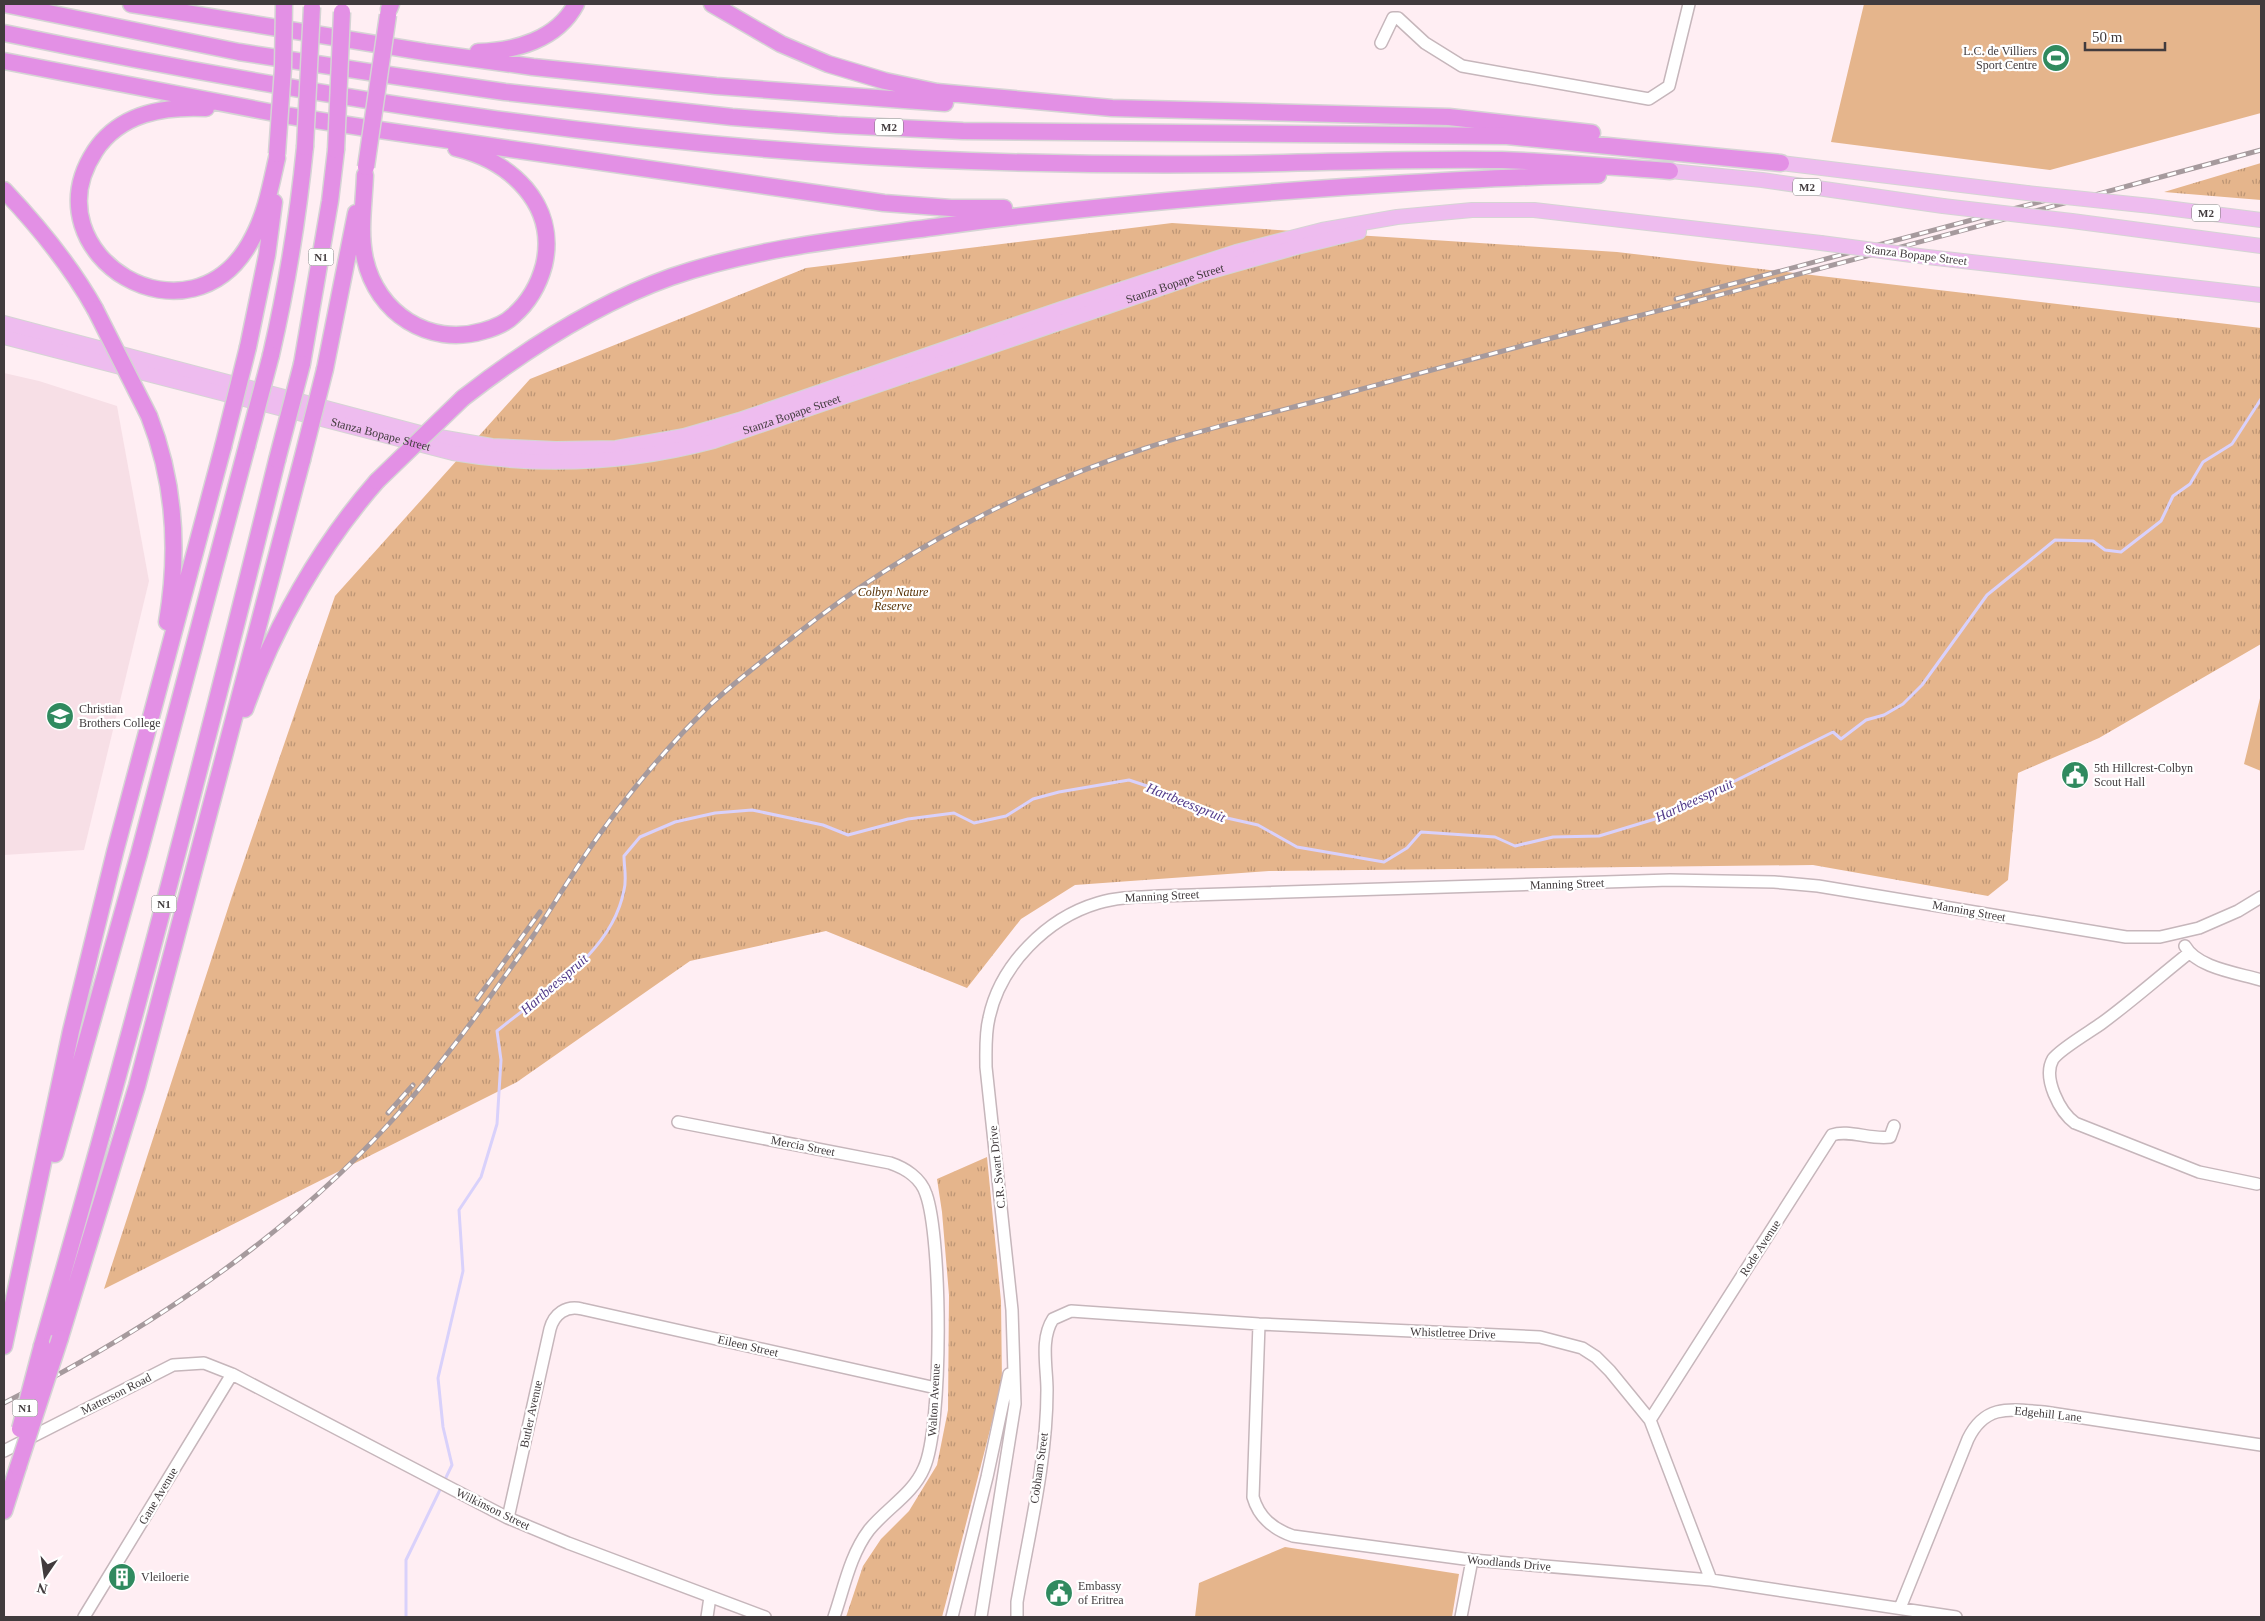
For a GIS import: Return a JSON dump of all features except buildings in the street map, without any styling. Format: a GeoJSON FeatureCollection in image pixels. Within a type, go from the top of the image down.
{"type":"FeatureCollection","features":[{"type":"Feature","properties":{"kind":"highway","name":"M2"},"geometry":{"type":"LineString","coordinates":[[4,4],[239,52],[505,92],[732,117],[837,125],[963,131],[1508,136],[1781,163]]}},
{"type":"Feature","properties":{"kind":"highway"},"geometry":{"type":"LineString","coordinates":[[131,4],[471,59],[716,86],[956,103],[1449,117],[1692,147],[1781,163]]}},
{"type":"Feature","properties":{"kind":"highway"},"geometry":{"type":"LineString","coordinates":[[175,4],[286,29]]}},
{"type":"Feature","properties":{"kind":"highway"},"geometry":{"type":"LineString","coordinates":[[8,1327],[71,1030],[248,347],[271,230],[284,68],[284,4]]}},
{"type":"Feature","properties":{"kind":"highway"},"geometry":{"type":"LineString","coordinates":[[371,43],[474,52],[512,49],[526,45],[549,33],[566,18],[576,4]]}},
{"type":"Feature","properties":{"kind":"highway"},"geometry":{"type":"LineString","coordinates":[[712,4],[760,32],[807,55],[885,82],[937,92],[1112,108]]}},
{"type":"Feature","properties":{"kind":"highway","name":"N1"},"geometry":{"type":"LineString","coordinates":[[4,1346],[139,854],[271,355],[285,293],[300,199],[305,147],[312,5]]}},
{"type":"Feature","properties":{"kind":"highway","name":"N1"},"geometry":{"type":"LineString","coordinates":[[4,1493],[14,1469],[42,1346],[120,1075],[302,364],[329,210],[336,150],[342,8]]}},
{"type":"Feature","properties":{"kind":"highway"},"geometry":{"type":"LineString","coordinates":[[4,1511],[14,1469],[60,1338],[137,1086],[302,460],[325,369],[365,171],[389,8]]}},
{"type":"Feature","properties":{"kind":"highway","name":"M2"},"geometry":{"type":"LineString","coordinates":[[4,32],[256,83],[396,107],[530,125],[762,149],[968,161],[1086,164],[1499,160],[1670,171]]}},
{"type":"Feature","properties":{"kind":"highway"},"geometry":{"type":"LineString","coordinates":[[4,61],[290,116],[373,129],[884,203],[972,209],[1104,205],[1453,180],[1670,171]]}},
{"type":"Feature","properties":{"kind":"highway"},"geometry":{"type":"LineString","coordinates":[[277,156],[265,208],[253,238],[239,259],[226,272],[198,286],[173,291],[160,291],[130,281],[119,275],[102,258],[94,248],[84,227],[81,217],[81,192],[87,167],[96,150],[107,136],[128,121],[151,111],[185,107],[290,116]]}},
{"type":"Feature","properties":{"kind":"highway"},"geometry":{"type":"LineString","coordinates":[[365,171],[363,228],[366,260],[375,286],[384,299],[403,318],[431,333],[447,336],[475,334],[502,324],[523,306],[542,273],[546,236],[538,208],[522,184],[502,167],[481,156],[373,129]]}},
{"type":"Feature","properties":{"kind":"highway"},"geometry":{"type":"LineString","coordinates":[[4,190],[48,241],[85,291],[149,416],[168,479],[173,529],[173,564],[166,627],[134,781]]}},
{"type":"Feature","properties":{"kind":"highway"},"geometry":{"type":"LineString","coordinates":[[186,899],[245,707],[261,668],[293,602],[352,512],[377,481],[462,398],[499,370],[559,331],[635,292],[702,268],[801,245],[1104,205]]}},
{"type":"Feature","properties":{"kind":"main road","name":"M2"},"geometry":{"type":"LineString","coordinates":[[1781,163],[2261,220]]}},
{"type":"Feature","properties":{"kind":"main road","name":"M2"},"geometry":{"type":"LineString","coordinates":[[1670,171],[1762,180],[1943,206],[2261,246]]}},
{"type":"Feature","properties":{"kind":"main road","name":"Stanza Bopape Street"},"geometry":{"type":"LineString","coordinates":[[4,323],[428,435],[492,446],[616,448],[684,436],[739,420],[1061,309],[1236,252],[1282,239],[1358,223],[1434,213],[1511,209],[1571,213],[1920,256],[2261,295]]}},
{"type":"Feature","properties":{"kind":"main road","name":"Stanza Bopape Street"},"geometry":{"type":"LineString","coordinates":[[4,337],[454,453],[507,461],[598,462],[659,454],[714,441],[1208,272],[1297,247],[1362,232],[1430,222],[1571,213]]}},
{"type":"Feature","properties":{"kind":"street"},"geometry":{"type":"LineString","coordinates":[[1381,43],[1393,18],[1398,18],[1424,43],[1462,66],[1649,99],[1668,86],[1689,4]]}},
{"type":"Feature","properties":{"kind":"street","name":"Manning Street"},"geometry":{"type":"LineString","coordinates":[[1002,984],[1027,947],[1043,932],[1072,914],[1111,900],[1159,896],[1670,880],[1774,882],[1863,892],[2126,937],[2160,937],[2199,928],[2238,911],[2261,897]]}},
{"type":"Feature","properties":{"kind":"street"},"geometry":{"type":"LineString","coordinates":[[2257,1184],[2199,1172],[2075,1124],[2064,1113],[2050,1080],[2050,1069],[2054,1058],[2105,1021],[2187,949],[2211,964],[2261,980]]}},
{"type":"Feature","properties":{"kind":"street","name":"C.R. Swart Drive"},"geometry":{"type":"LineString","coordinates":[[982,1617],[1015,1404],[1008,1268],[986,1067],[986,1040],[989,1017],[1002,984]]}},
{"type":"Feature","properties":{"kind":"street","name":"Mercia Street"},"geometry":{"type":"LineString","coordinates":[[678,1122],[890,1163],[902,1167],[921,1184]]}},
{"type":"Feature","properties":{"kind":"street","name":"Rode Avenue"},"geometry":{"type":"LineString","coordinates":[[1650,1420],[1832,1135],[1838,1133],[1873,1138],[1890,1137],[1894,1126]]}},
{"type":"Feature","properties":{"kind":"street","name":"Walton Avenue"},"geometry":{"type":"LineString","coordinates":[[834,1617],[853,1560],[865,1536],[884,1513],[911,1489],[925,1468],[932,1449],[936,1388],[937,1288],[931,1213],[926,1193],[921,1184]]}},
{"type":"Feature","properties":{"kind":"street","name":"Eileen Street"},"geometry":{"type":"LineString","coordinates":[[560,1313],[574,1307],[936,1388]]}},
{"type":"Feature","properties":{"kind":"street","name":"Whistletree Drive"},"geometry":{"type":"LineString","coordinates":[[1053,1319],[1071,1311],[1259,1324],[1540,1336],[1582,1348],[1596,1357],[1610,1371],[1650,1420],[1711,1580]]}},
{"type":"Feature","properties":{"kind":"street","name":"Butler Avenue"},"geometry":{"type":"LineString","coordinates":[[508,1518],[550,1329],[552,1322],[560,1313]]}},
{"type":"Feature","properties":{"kind":"street","name":"Cobham Street"},"geometry":{"type":"LineString","coordinates":[[1017,1617],[1017,1602],[1042,1458],[1047,1392],[1046,1337],[1053,1319]]}},
{"type":"Feature","properties":{"kind":"street","name":"Woodlands Drive"},"geometry":{"type":"LineString","coordinates":[[1259,1324],[1252,1485],[1256,1507],[1265,1520],[1283,1533],[1293,1536],[1472,1560],[1711,1580],[1956,1617]]}},
{"type":"Feature","properties":{"kind":"street","name":"C.R. Swart Drive"},"geometry":{"type":"LineString","coordinates":[[952,1617],[991,1460],[1013,1352]]}},
{"type":"Feature","properties":{"kind":"street","name":"Matterson Road"},"geometry":{"type":"LineString","coordinates":[[4,1451],[173,1365],[204,1362],[232,1374]]}},
{"type":"Feature","properties":{"kind":"street","name":"Wilkinson Street"},"geometry":{"type":"LineString","coordinates":[[232,1374],[508,1518],[568,1543],[765,1617]]}},
{"type":"Feature","properties":{"kind":"street","name":"Gane Avenue"},"geometry":{"type":"LineString","coordinates":[[84,1617],[232,1374]]}},
{"type":"Feature","properties":{"kind":"street","name":"Edgehill Lane"},"geometry":{"type":"LineString","coordinates":[[1900,1608],[1968,1439],[1980,1420],[1990,1413],[2013,1409],[2071,1415],[2261,1444]]}},
{"type":"Feature","properties":{"kind":"street"},"geometry":{"type":"LineString","coordinates":[[1461,1617],[1472,1560]]}},
{"type":"Feature","properties":{"kind":"street"},"geometry":{"type":"LineString","coordinates":[[707,1617],[710,1597]]}},
{"type":"Feature","properties":{"kind":"shaded area","name":"Christian Brothers College"},"geometry":{"type":"Polygon","coordinates":[[[4,373],[39,381],[117,406],[149,581],[84,850],[4,855],[4,373]]]}},
{"type":"Feature","properties":{"kind":"green space","name":"L.C. de Villiers Sport Centre"},"geometry":{"type":"Polygon","coordinates":[[[1864,4],[2261,4],[2261,113],[2050,170],[1831,142],[1864,4]]]}},
{"type":"Feature","properties":{"kind":"green space"},"geometry":{"type":"Polygon","coordinates":[[[2261,163],[2261,200],[2164,192],[2261,163]]]}},
{"type":"Feature","properties":{"kind":"green space","name":"Colbyn Nature Reserve"},"geometry":{"type":"Polygon","coordinates":[[[1172,223],[1617,252],[2261,328],[2261,644],[2099,738],[2018,773],[2008,880],[1988,896],[1813,865],[1269,871],[1075,885],[1021,919],[967,988],[826,931],[690,961],[517,1082],[104,1289],[232,896],[335,596],[530,379],[806,268],[1172,223]]]}},
{"type":"Feature","properties":{"kind":"green space"},"geometry":{"type":"Polygon","coordinates":[[[2261,694],[2261,771],[2244,764],[2261,694]]]}},
{"type":"Feature","properties":{"kind":"green space"},"geometry":{"type":"Polygon","coordinates":[[[987,1157],[1001,1301],[1002,1383],[942,1617],[846,1617],[863,1566],[881,1539],[909,1511],[937,1465],[948,1410],[949,1295],[942,1212],[937,1179],[987,1157]]]}},
{"type":"Feature","properties":{"kind":"green space"},"geometry":{"type":"Polygon","coordinates":[[[1285,1547],[1459,1574],[1452,1617],[1195,1617],[1199,1583],[1285,1547]]]}},
{"type":"Feature","properties":{"kind":"waterway","name":"Hartbeesspruit"},"geometry":{"type":"LineString","coordinates":[[406,1617],[406,1560],[452,1465],[443,1427],[438,1378],[463,1271],[459,1210],[481,1177],[497,1124],[501,1060],[497,1031],[574,970],[606,934],[617,913],[625,886],[624,856],[640,837],[675,822],[715,813],[752,810],[823,825],[848,835],[908,819],[954,813],[974,823],[1006,816],[1033,799],[1059,792],[1129,780],[1174,795],[1218,816],[1258,825],[1297,847],[1384,862],[1407,848],[1421,832],[1495,837],[1515,846],[1553,837],[1599,836],[1665,816],[1833,732],[1841,739],[1866,720],[1884,715],[1903,704],[1922,685],[1987,595],[2055,540],[2093,541],[2105,550],[2121,552],[2161,521],[2173,496],[2190,484],[2203,462],[2232,444],[2261,399]]}},
{"type":"Feature","properties":{"kind":"railway"},"geometry":{"type":"LineString","coordinates":[[4,1403],[115,1342],[169,1308],[273,1233],[321,1191],[367,1147],[410,1100],[442,1061],[517,960],[586,854],[617,811],[642,779],[696,719],[740,679],[833,606],[917,551],[961,526],[1052,483],[1099,464],[1194,433],[1864,257],[2261,150]]}},
{"type":"Feature","properties":{"kind":"railway"},"geometry":{"type":"LineString","coordinates":[[1676,299],[2065,195]]}},
{"type":"Feature","properties":{"kind":"railway"},"geometry":{"type":"LineString","coordinates":[[477,999],[540,912]]}},
{"type":"Feature","properties":{"kind":"railway"},"geometry":{"type":"LineString","coordinates":[[388,1113],[413,1085]]}},
{"type":"Feature","properties":{"kind":"place","name":"L.C. de Villiers Sport Centre"},"geometry":{"type":"Point","coordinates":[2056,58]}},
{"type":"Feature","properties":{"kind":"place","name":"Christian Brothers College"},"geometry":{"type":"Point","coordinates":[60,716]}},
{"type":"Feature","properties":{"kind":"place","name":"5th Hillcrest-Colbyn Scout Hall"},"geometry":{"type":"Point","coordinates":[2075,775]}},
{"type":"Feature","properties":{"kind":"place","name":"Vleiloerie"},"geometry":{"type":"Point","coordinates":[122,1577]}},
{"type":"Feature","properties":{"kind":"place","name":"Embassy of Eritrea"},"geometry":{"type":"Point","coordinates":[1059,1593]}}]}
